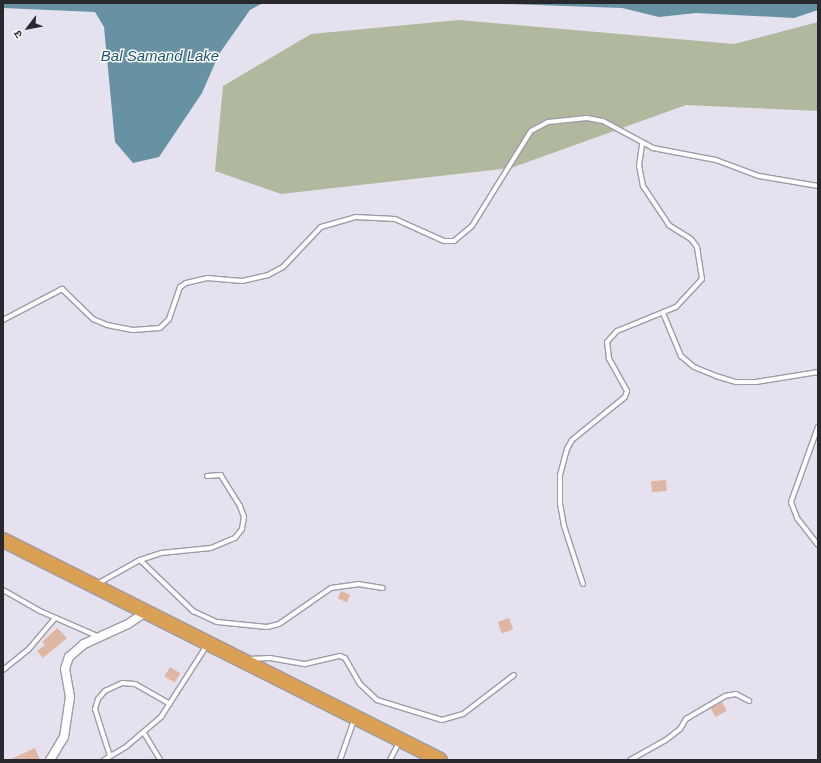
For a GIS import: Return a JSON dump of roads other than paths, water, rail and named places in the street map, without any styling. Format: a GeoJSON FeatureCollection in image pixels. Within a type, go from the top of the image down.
{"type":"FeatureCollection","features":[{"type":"Feature","properties":{"kind":"highway"},"geometry":{"type":"LineString","coordinates":[[3,540],[94,587],[147,611],[240,660],[440,760]]}},
{"type":"Feature","properties":{"kind":"street"},"geometry":{"type":"LineString","coordinates":[[50,760],[64,737],[70,697],[65,663],[84,644],[97,636],[128,624],[147,611]]}},
{"type":"Feature","properties":{"kind":"lane"},"geometry":{"type":"LineString","coordinates":[[3,320],[62,289],[94,319],[133,330],[148,331],[160,328],[168,319],[180,287],[186,283],[207,278],[242,281],[268,274],[283,267],[315,231],[331,222],[355,217],[395,219],[444,241],[459,239],[472,226],[532,131],[548,122],[587,118],[603,121],[642,144],[716,160],[759,176],[818,186]]}},
{"type":"Feature","properties":{"kind":"lane"},"geometry":{"type":"LineString","coordinates":[[583,584],[570,549],[560,504],[560,475],[567,449],[584,429],[620,405],[628,391],[606,348],[610,336],[663,313],[687,296],[702,279],[703,269],[701,258],[691,239],[669,225],[643,186],[639,166],[642,144]]}},
{"type":"Feature","properties":{"kind":"lane"},"geometry":{"type":"LineString","coordinates":[[663,313],[681,356],[694,367],[716,376],[736,382],[756,382],[818,372]]}},
{"type":"Feature","properties":{"kind":"lane"},"geometry":{"type":"LineString","coordinates":[[818,427],[791,502],[797,518],[818,544]]}},
{"type":"Feature","properties":{"kind":"lane"},"geometry":{"type":"LineString","coordinates":[[94,587],[140,560],[161,553],[211,548],[235,538],[242,529],[244,517],[240,506],[221,475],[207,476]]}},
{"type":"Feature","properties":{"kind":"lane"},"geometry":{"type":"LineString","coordinates":[[140,560],[193,611],[218,622],[267,626],[279,624],[331,588],[358,584],[383,588]]}},
{"type":"Feature","properties":{"kind":"lane"},"geometry":{"type":"LineString","coordinates":[[3,590],[55,618],[97,636]]}},
{"type":"Feature","properties":{"kind":"lane"},"geometry":{"type":"LineString","coordinates":[[3,670],[28,650],[55,618]]}},
{"type":"Feature","properties":{"kind":"lane"},"geometry":{"type":"LineString","coordinates":[[104,760],[144,733],[170,704],[209,643]]}},
{"type":"Feature","properties":{"kind":"lane"},"geometry":{"type":"LineString","coordinates":[[240,660],[270,658],[305,664],[340,656],[345,658],[360,684],[377,700],[442,720],[463,714],[514,675]]}},
{"type":"Feature","properties":{"kind":"lane"},"geometry":{"type":"LineString","coordinates":[[110,756],[95,709],[98,699],[105,691],[122,683],[135,684],[170,704]]}},
{"type":"Feature","properties":{"kind":"lane"},"geometry":{"type":"LineString","coordinates":[[630,760],[666,740],[680,729],[686,719],[725,696],[736,694],[749,701]]}},
{"type":"Feature","properties":{"kind":"lane"},"geometry":{"type":"LineString","coordinates":[[340,760],[355,718]]}},
{"type":"Feature","properties":{"kind":"lane"},"geometry":{"type":"LineString","coordinates":[[144,733],[160,760]]}},
{"type":"Feature","properties":{"kind":"lane"},"geometry":{"type":"LineString","coordinates":[[390,760],[400,740]]}},
{"type":"Feature","properties":{"kind":"water","name":"Bal Samand Lake"},"geometry":{"type":"Polygon","coordinates":[[[3,3],[263,3],[250,10],[219,54],[202,93],[159,157],[133,163],[115,142],[104,27],[95,12],[3,8],[3,3]]]}},
{"type":"Feature","properties":{"kind":"water"},"geometry":{"type":"Polygon","coordinates":[[[477,3],[818,3],[818,10],[794,18],[696,13],[659,17],[622,8],[477,3]]]}}]}
